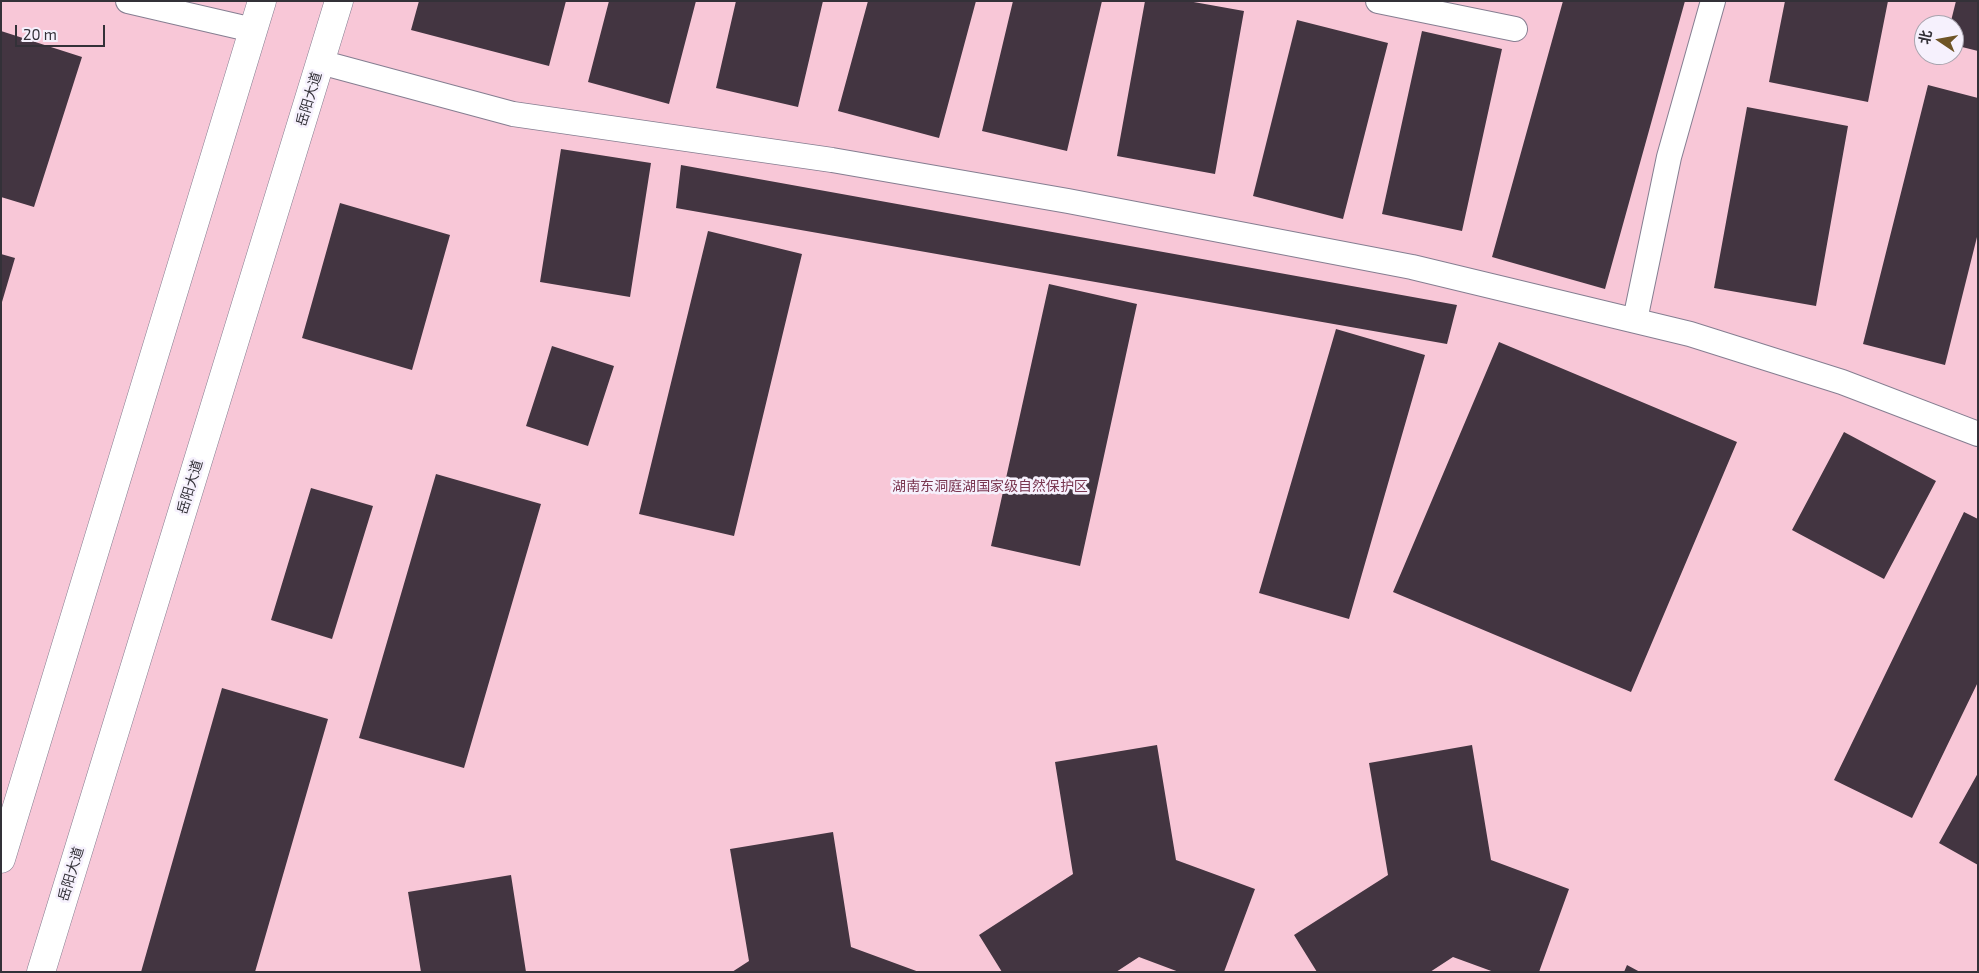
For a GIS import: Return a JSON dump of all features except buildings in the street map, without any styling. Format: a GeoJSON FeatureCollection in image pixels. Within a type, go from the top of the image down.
{"type":"FeatureCollection","features":[{"type":"Feature","properties":{"kind":"main road"},"geometry":{"type":"LineString","coordinates":[[1,859],[262,1]]}},
{"type":"Feature","properties":{"kind":"main road","name":"岳阳大道"},"geometry":{"type":"LineString","coordinates":[[42,972],[339,1]]}},
{"type":"Feature","properties":{"kind":"street"},"geometry":{"type":"LineString","coordinates":[[128,1],[253,30]]}},
{"type":"Feature","properties":{"kind":"street"},"geometry":{"type":"LineString","coordinates":[[1378,1],[1514,30]]}},
{"type":"Feature","properties":{"kind":"street"},"geometry":{"type":"LineString","coordinates":[[1635,320],[1670,157],[1713,1]]}},
{"type":"Feature","properties":{"kind":"street"},"geometry":{"type":"LineString","coordinates":[[320,62],[513,114],[832,160],[1068,201],[1412,267],[1690,334],[1842,382],[1978,434]]}},
{"type":"Feature","properties":{"kind":"green space","name":"湖南东洞庭湖国家级自然保护区"},"geometry":{"type":"Polygon","coordinates":[[[1,1],[1978,1],[1978,972],[1,972],[1,1]]]}}]}
